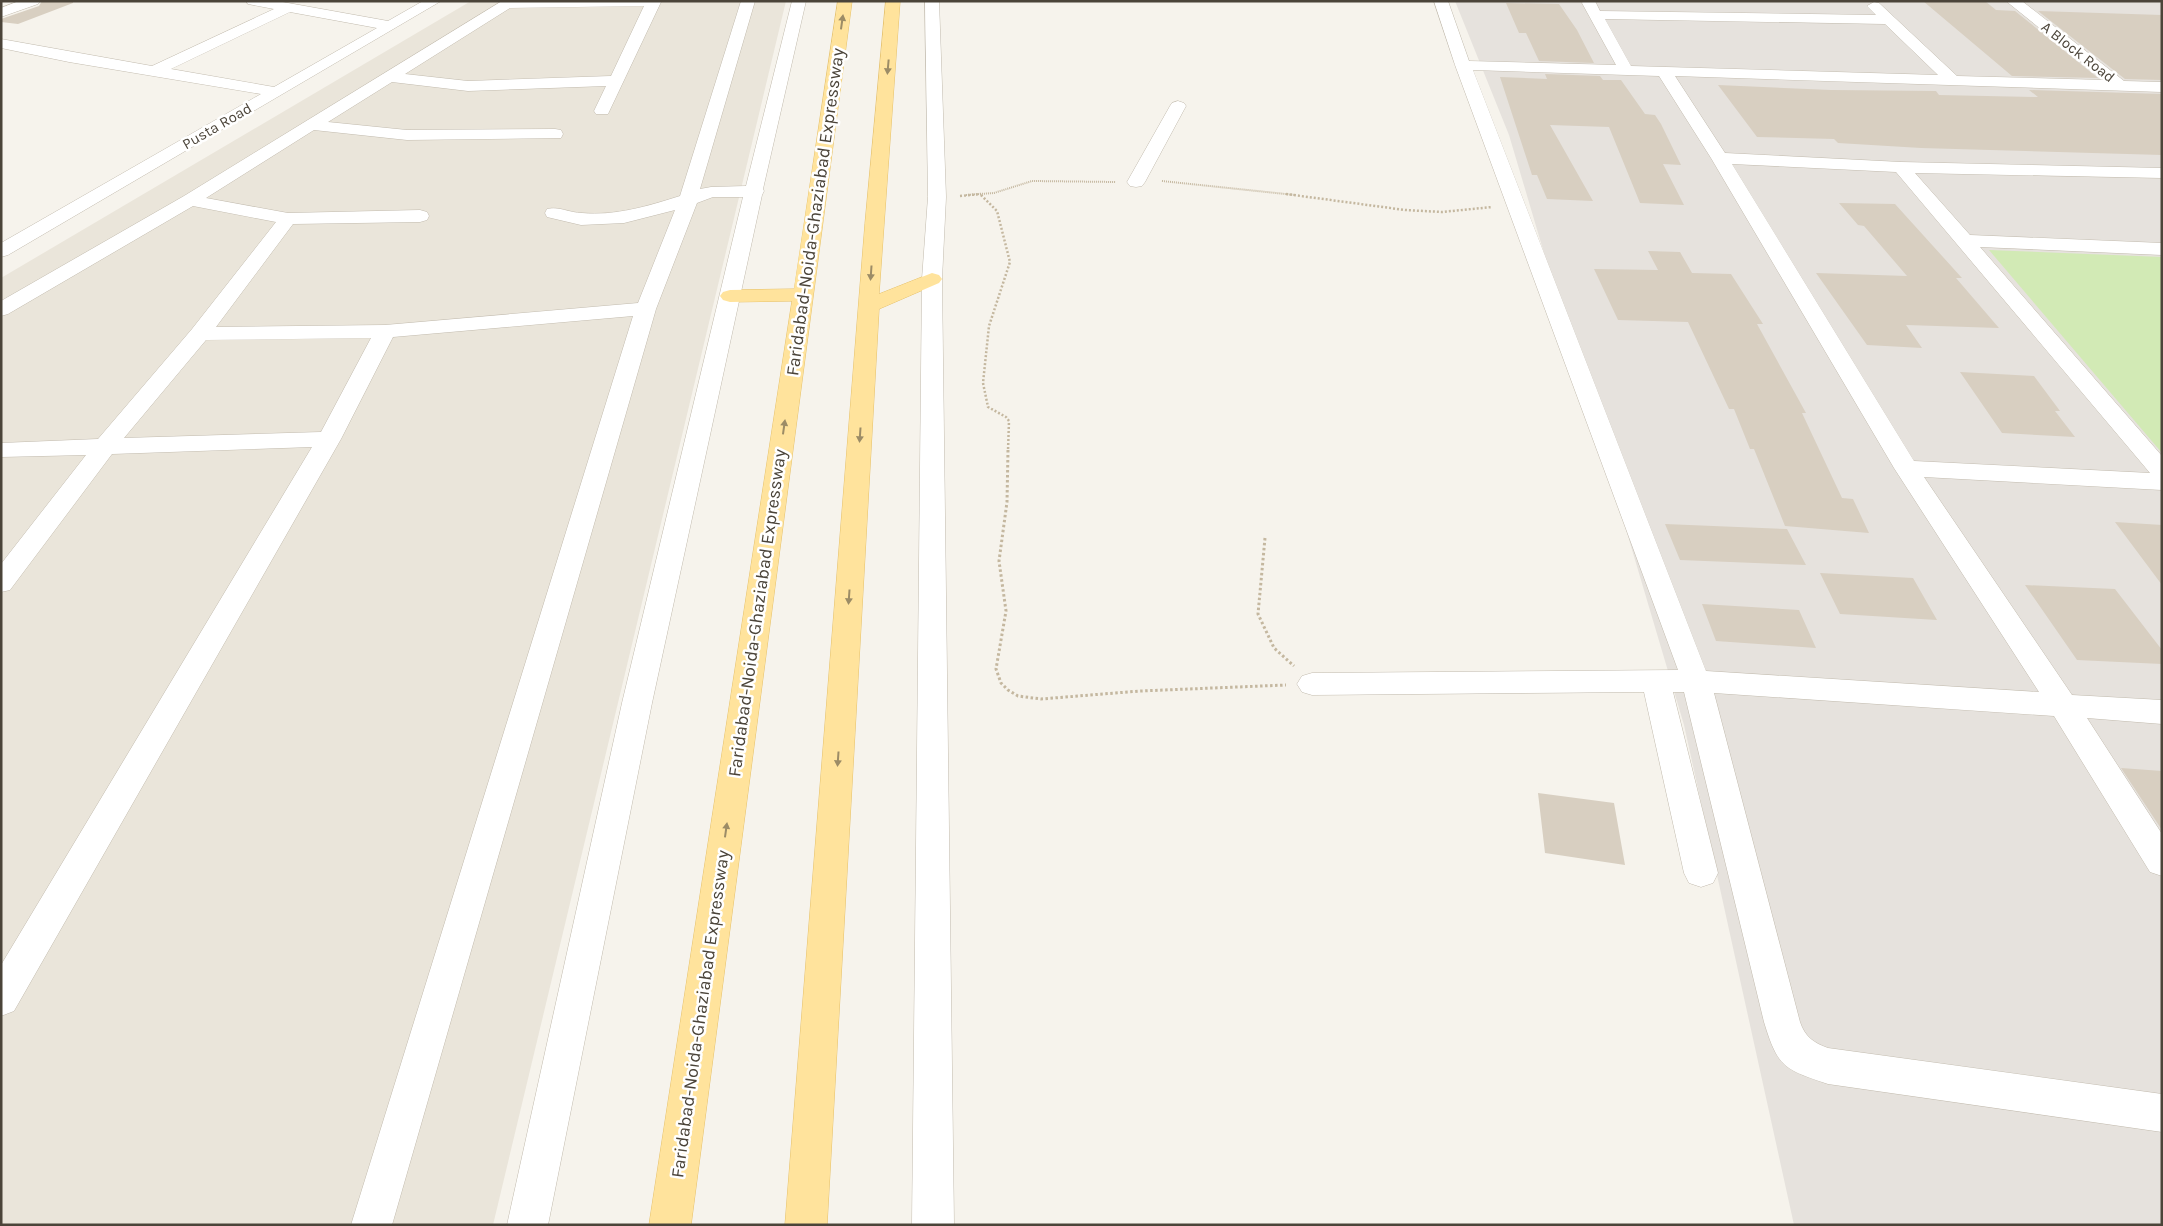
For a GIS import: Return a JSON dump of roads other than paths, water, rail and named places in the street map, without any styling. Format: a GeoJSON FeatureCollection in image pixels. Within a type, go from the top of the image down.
{"type":"FeatureCollection","features":[{"type":"Feature","properties":{"kind":"main road","name":"Faridabad-Noida-Ghaziabad Expressway"},"geometry":{"type":"LineString","coordinates":[[670,1225],[845,1]]}},
{"type":"Feature","properties":{"kind":"main road"},"geometry":{"type":"LineString","coordinates":[[806,1225],[874,224],[893,1]]}},
{"type":"Feature","properties":{"kind":"main road"},"geometry":{"type":"LineString","coordinates":[[869,306],[932,279]]}},
{"type":"Feature","properties":{"kind":"main road"},"geometry":{"type":"LineString","coordinates":[[730,296],[803,295]]}},
{"type":"Feature","properties":{"kind":"street"},"geometry":{"type":"LineString","coordinates":[[1,13],[33,1]]}},
{"type":"Feature","properties":{"kind":"street"},"geometry":{"type":"LineString","coordinates":[[253,1],[390,26]]}},
{"type":"Feature","properties":{"kind":"street","name":"Pusta Road"},"geometry":{"type":"LineString","coordinates":[[1,251],[434,1]]}},
{"type":"Feature","properties":{"kind":"street"},"geometry":{"type":"LineString","coordinates":[[371,1225],[646,309],[688,201],[748,1]]}},
{"type":"Feature","properties":{"kind":"street"},"geometry":{"type":"LineString","coordinates":[[527,1225],[637,703],[799,1]]}},
{"type":"Feature","properties":{"kind":"street"},"geometry":{"type":"LineString","coordinates":[[932,1],[937,197],[932,279],[933,1225]]}},
{"type":"Feature","properties":{"kind":"street"},"geometry":{"type":"LineString","coordinates":[[1441,1],[1463,65],[1696,681],[1788,1041],[1802,1057],[1828,1066],[2162,1113]]}},
{"type":"Feature","properties":{"kind":"street"},"geometry":{"type":"LineString","coordinates":[[1588,1],[1626,70]]}},
{"type":"Feature","properties":{"kind":"street"},"geometry":{"type":"LineString","coordinates":[[1730,1],[1742,18]]}},
{"type":"Feature","properties":{"kind":"street"},"geometry":{"type":"LineString","coordinates":[[1869,1],[1953,80]]}},
{"type":"Feature","properties":{"kind":"street","name":"A Block Road"},"geometry":{"type":"LineString","coordinates":[[2013,1],[2119,85]]}},
{"type":"Feature","properties":{"kind":"street"},"geometry":{"type":"LineString","coordinates":[[1,310],[190,200],[510,3],[654,2],[602,111]]}},
{"type":"Feature","properties":{"kind":"street"},"geometry":{"type":"LineString","coordinates":[[155,71],[287,8]]}},
{"type":"Feature","properties":{"kind":"street"},"geometry":{"type":"LineString","coordinates":[[1596,16],[1888,20]]}},
{"type":"Feature","properties":{"kind":"street"},"geometry":{"type":"LineString","coordinates":[[1,43],[69,57],[277,92]]}},
{"type":"Feature","properties":{"kind":"street"},"geometry":{"type":"LineString","coordinates":[[1463,65],[2162,86]]}},
{"type":"Feature","properties":{"kind":"street"},"geometry":{"type":"LineString","coordinates":[[1664,71],[1720,158],[1906,468],[2064,706],[2162,862]]}},
{"type":"Feature","properties":{"kind":"street"},"geometry":{"type":"LineString","coordinates":[[389,77],[468,86],[616,82]]}},
{"type":"Feature","properties":{"kind":"street"},"geometry":{"type":"LineString","coordinates":[[1136,182],[1178,106]]}},
{"type":"Feature","properties":{"kind":"street"},"geometry":{"type":"LineString","coordinates":[[312,125],[407,135],[555,134]]}},
{"type":"Feature","properties":{"kind":"street"},"geometry":{"type":"LineString","coordinates":[[1720,158],[1901,167],[2162,173]]}},
{"type":"Feature","properties":{"kind":"street"},"geometry":{"type":"LineString","coordinates":[[1901,167],[2162,472]]}},
{"type":"Feature","properties":{"kind":"street"},"geometry":{"type":"LineString","coordinates":[[554,213],[581,218],[624,217],[650,212],[711,192],[755,190]]}},
{"type":"Feature","properties":{"kind":"street"},"geometry":{"type":"LineString","coordinates":[[190,200],[288,219],[420,216]]}},
{"type":"Feature","properties":{"kind":"street"},"geometry":{"type":"LineString","coordinates":[[1,583],[105,446],[200,334],[288,219]]}},
{"type":"Feature","properties":{"kind":"street"},"geometry":{"type":"LineString","coordinates":[[1964,241],[2162,249]]}},
{"type":"Feature","properties":{"kind":"street"},"geometry":{"type":"LineString","coordinates":[[200,334],[385,331],[646,309]]}},
{"type":"Feature","properties":{"kind":"street"},"geometry":{"type":"LineString","coordinates":[[1,999],[12,963],[329,439],[385,331]]}},
{"type":"Feature","properties":{"kind":"street"},"geometry":{"type":"LineString","coordinates":[[1,450],[329,439]]}},
{"type":"Feature","properties":{"kind":"street"},"geometry":{"type":"LineString","coordinates":[[1906,468],[2162,482]]}},
{"type":"Feature","properties":{"kind":"street"},"geometry":{"type":"LineString","coordinates":[[1656,681],[1701,873]]}},
{"type":"Feature","properties":{"kind":"street"},"geometry":{"type":"LineString","coordinates":[[1312,684],[1696,681],[2162,712]]}}]}
